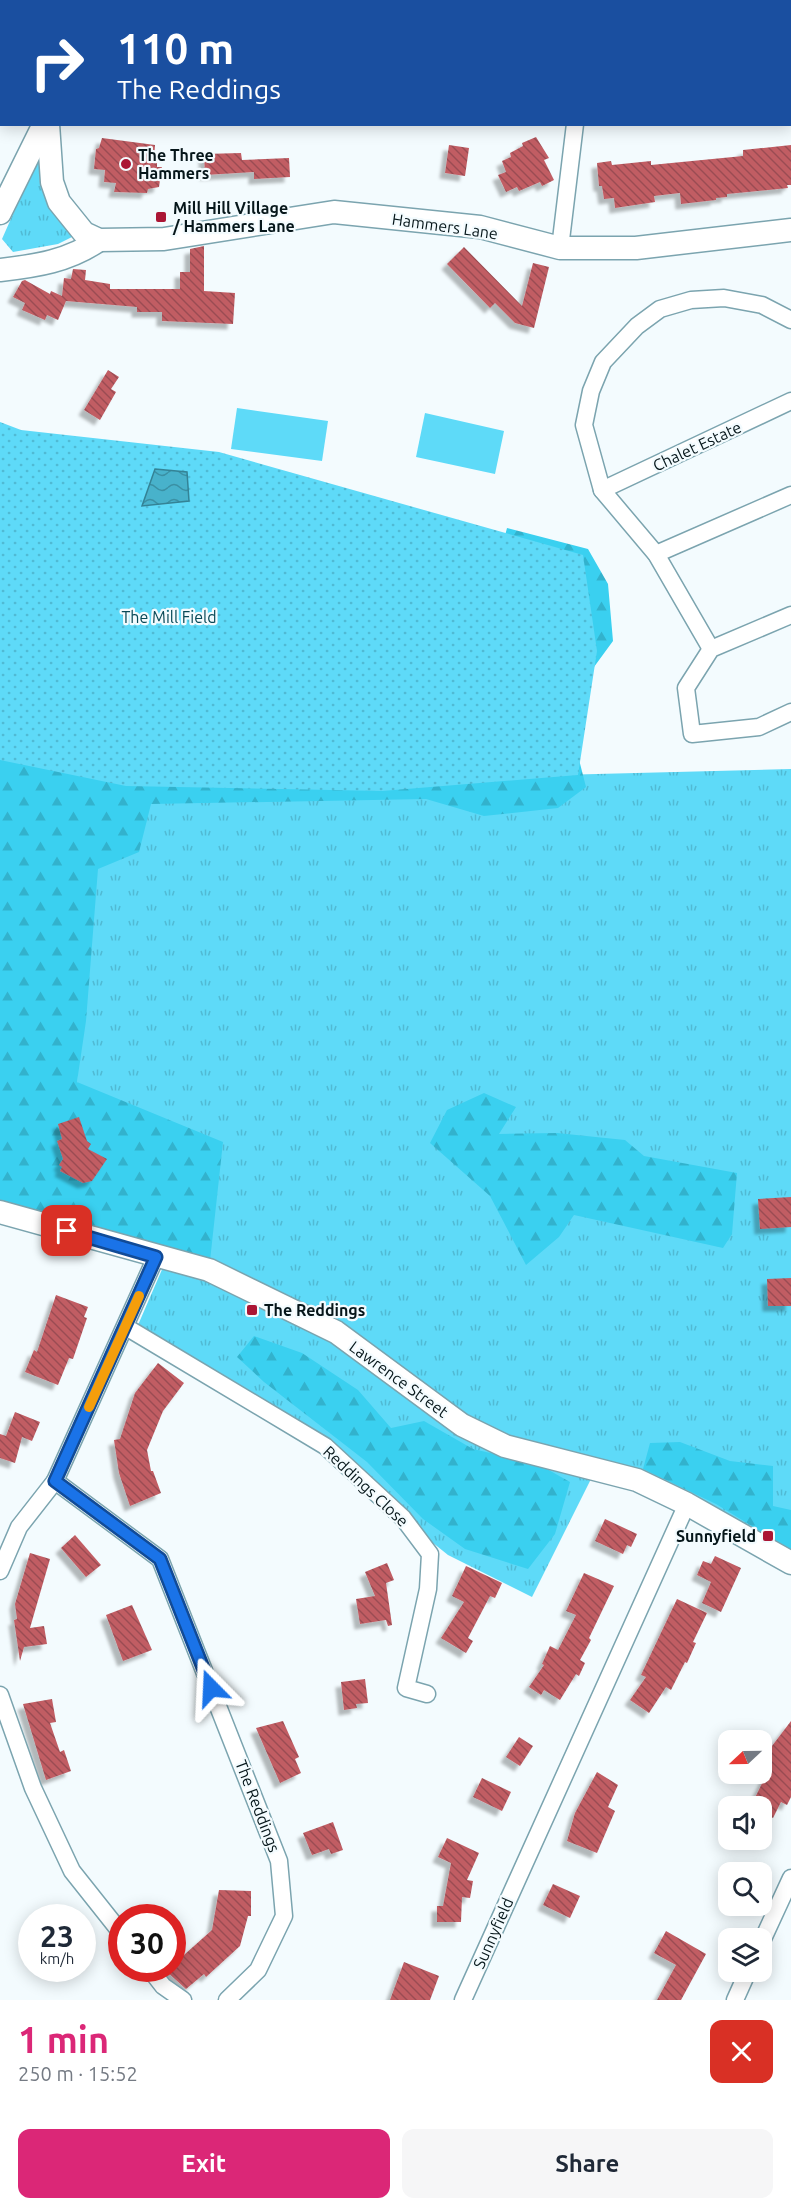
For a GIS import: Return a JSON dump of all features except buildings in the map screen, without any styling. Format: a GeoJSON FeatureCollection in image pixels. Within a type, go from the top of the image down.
{"type":"FeatureCollection","features":[{"type":"Feature","properties":{"kind":"main road"},"geometry":{"type":"LineString","coordinates":[[0,213],[45,126]]}},
{"type":"Feature","properties":{"kind":"main road"},"geometry":{"type":"LineString","coordinates":[[46,126],[52,182],[59,202],[84,233],[99,240]]}},
{"type":"Feature","properties":{"kind":"main road","name":"Hammers Lane"},"geometry":{"type":"LineString","coordinates":[[0,270],[25,267],[71,256],[99,240],[164,239],[334,212],[480,227],[560,248],[636,248],[791,230]]}},
{"type":"Feature","properties":{"kind":"main road","name":"Lawrence Street"},"geometry":{"type":"LineString","coordinates":[[0,1212],[209,1270],[336,1332],[462,1425],[505,1446],[637,1480],[687,1504],[791,1563]]}},
{"type":"Feature","properties":{"kind":"street"},"geometry":{"type":"LineString","coordinates":[[560,248],[575,126]]}},
{"type":"Feature","properties":{"kind":"street"},"geometry":{"type":"LineString","coordinates":[[711,649],[656,554],[602,490],[584,425],[591,391],[603,362],[637,326],[660,309],[691,300],[724,298],[762,305],[791,320]]}},
{"type":"Feature","properties":{"kind":"street","name":"Chalet Estate"},"geometry":{"type":"LineString","coordinates":[[602,490],[791,401]]}},
{"type":"Feature","properties":{"kind":"street"},"geometry":{"type":"LineString","coordinates":[[656,554],[791,495]]}},
{"type":"Feature","properties":{"kind":"street"},"geometry":{"type":"LineString","coordinates":[[791,615],[711,649],[686,688],[692,734],[759,727],[791,712]]}},
{"type":"Feature","properties":{"kind":"street"},"geometry":{"type":"LineString","coordinates":[[0,1571],[20,1527],[55,1481],[156,1257]]}},
{"type":"Feature","properties":{"kind":"street","name":"Reddings Close"},"geometry":{"type":"LineString","coordinates":[[126,1327],[325,1446],[403,1518],[430,1554],[428,1589],[406,1689],[427,1694]]}},
{"type":"Feature","properties":{"kind":"street","name":"The Reddings"},"geometry":{"type":"LineString","coordinates":[[55,1481],[160,1559],[279,1861],[284,1916],[258,1970],[227,2000]]}},
{"type":"Feature","properties":{"kind":"street","name":"Sunnyfield"},"geometry":{"type":"LineString","coordinates":[[463,2000],[687,1504]]}},
{"type":"Feature","properties":{"kind":"street"},"geometry":{"type":"LineString","coordinates":[[0,1695],[33,1788],[72,1871],[108,1916]]}},
{"type":"Feature","properties":{"kind":"street"},"geometry":{"type":"LineString","coordinates":[[768,1928],[791,1878]]}},
{"type":"Feature","properties":{"kind":"street"},"geometry":{"type":"LineString","coordinates":[[160,1982],[183,2000]]}},
{"type":"Feature","properties":{"kind":"street"},"geometry":{"type":"LineString","coordinates":[[735,2000],[743,1982]]}},
{"type":"Feature","properties":{"kind":"green space"},"geometry":{"type":"Polygon","coordinates":[[[36,162],[42,163],[49,193],[60,220],[74,236],[58,244],[13,252],[2,239],[36,162]]]}},
{"type":"Feature","properties":{"kind":"green space"},"geometry":{"type":"Polygon","coordinates":[[[237,408],[328,421],[322,461],[231,449],[237,408]]]}},
{"type":"Feature","properties":{"kind":"green space"},"geometry":{"type":"Polygon","coordinates":[[[425,413],[504,431],[495,474],[416,457],[425,413]]]}},
{"type":"Feature","properties":{"kind":"green space","name":"The Mill Field"},"geometry":{"type":"Polygon","coordinates":[[[0,422],[21,430],[219,452],[583,555],[597,651],[578,775],[382,791],[126,786],[0,760],[0,422]]]}},
{"type":"Feature","properties":{"kind":"green space"},"geometry":{"type":"Polygon","coordinates":[[[507,528],[588,549],[608,584],[613,641],[583,682],[572,732],[586,787],[558,808],[484,816],[426,799],[151,804],[139,852],[98,869],[86,1021],[77,1082],[223,1142],[209,1270],[0,1212],[0,746],[496,570],[507,528]]]}},
{"type":"Feature","properties":{"kind":"green space"},"geometry":{"type":"Polygon","coordinates":[[[791,769],[791,1563],[596,1469],[532,1597],[448,1555],[407,1522],[322,1444],[138,1325],[170,1251],[77,1082],[83,856],[126,786],[791,769]]]}},
{"type":"Feature","properties":{"kind":"green space"},"geometry":{"type":"Polygon","coordinates":[[[484,1093],[516,1107],[499,1134],[557,1133],[625,1140],[644,1156],[737,1173],[732,1234],[723,1248],[574,1215],[559,1237],[526,1265],[490,1196],[430,1143],[447,1110],[484,1093]]]}},
{"type":"Feature","properties":{"kind":"green space"},"geometry":{"type":"Polygon","coordinates":[[[254,1336],[302,1353],[358,1390],[391,1428],[424,1421],[473,1449],[538,1464],[570,1482],[555,1534],[528,1569],[465,1549],[423,1519],[367,1462],[264,1382],[237,1357],[254,1336]]]}},
{"type":"Feature","properties":{"kind":"green space"},"geometry":{"type":"Polygon","coordinates":[[[680,1442],[730,1461],[773,1466],[773,1506],[791,1510],[791,1550],[716,1504],[643,1469],[650,1443],[680,1442]]]}},
{"type":"Feature","properties":{"kind":"water"},"geometry":{"type":"Polygon","coordinates":[[[155,469],[187,472],[189,501],[142,506],[155,469]]]}},
{"type":"Feature","properties":{"kind":"slow traffic"},"geometry":{"type":"LineString","coordinates":[[89,1407],[139,1296]]}},
{"type":"Feature","properties":{"kind":"place","name":"The Three Hammers"},"geometry":{"type":"Point","coordinates":[126,164]}},
{"type":"Feature","properties":{"kind":"place","name":"Mill Hill Village / Hammers Lane"},"geometry":{"type":"Point","coordinates":[161,217]}},
{"type":"Feature","properties":{"kind":"place","name":"The Reddings"},"geometry":{"type":"Point","coordinates":[252,1310]}},
{"type":"Feature","properties":{"kind":"place","name":"Sunnyfield"},"geometry":{"type":"Point","coordinates":[768,1536]}},
{"type":"Feature","properties":{"kind":"route"},"geometry":{"type":"LineString","coordinates":[[67,1231],[156,1257],[55,1481],[160,1559],[211,1688]]}}]}
